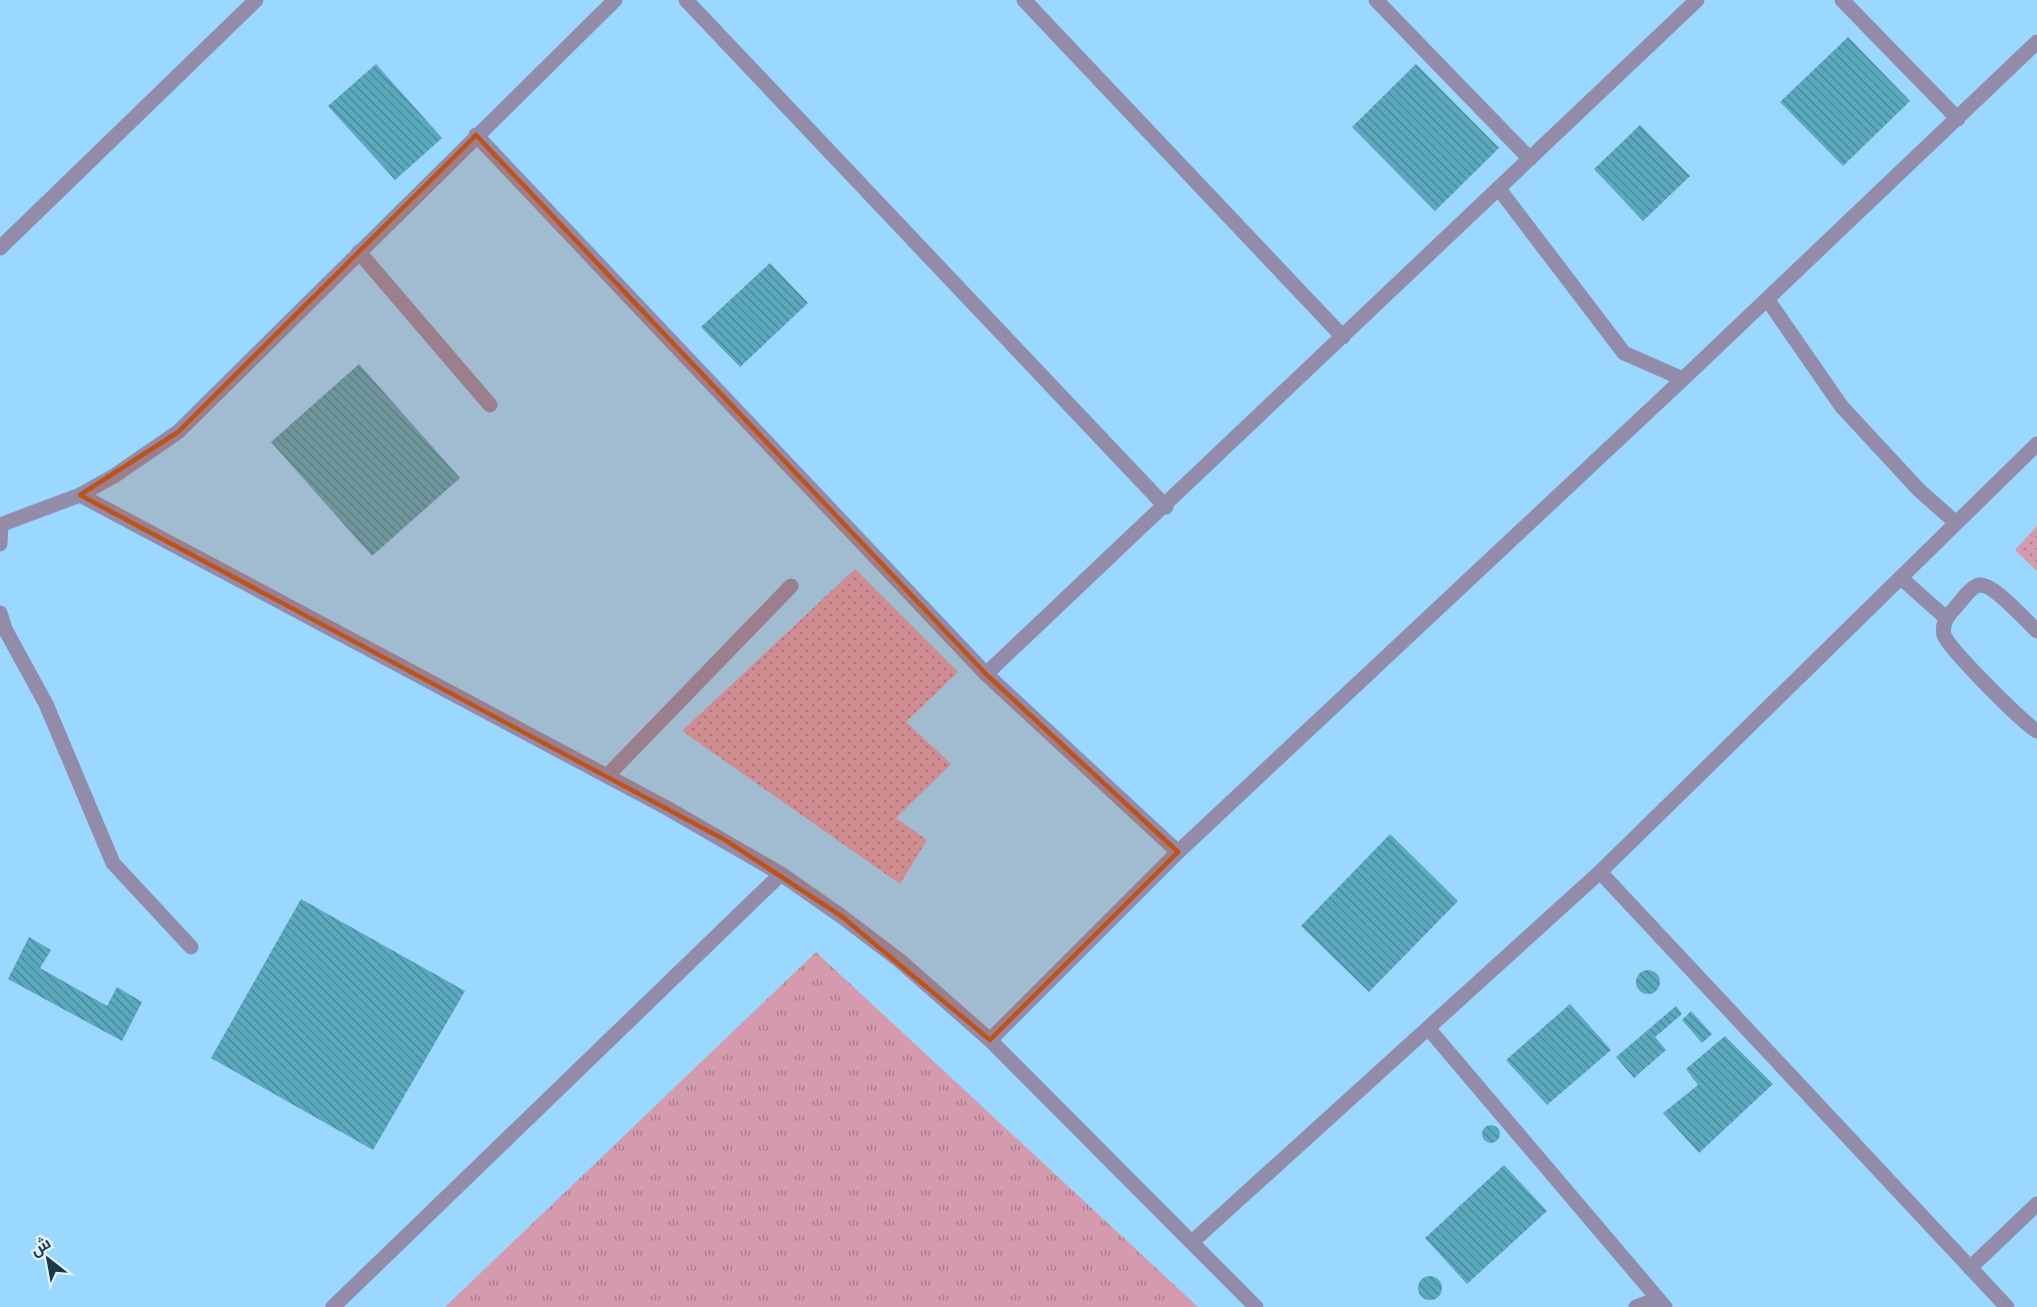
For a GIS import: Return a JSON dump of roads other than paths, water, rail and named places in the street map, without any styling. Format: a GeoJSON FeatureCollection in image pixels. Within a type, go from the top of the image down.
{"type":"FeatureCollection","features":[{"type":"Feature","properties":{"kind":"street"},"geometry":{"type":"LineString","coordinates":[[0,248],[256,0]]}},
{"type":"Feature","properties":{"kind":"street"},"geometry":{"type":"LineString","coordinates":[[0,544],[1,525],[81,495],[123,471],[178,432],[615,0]]}},
{"type":"Feature","properties":{"kind":"street"},"geometry":{"type":"LineString","coordinates":[[686,0],[1166,507]]}},
{"type":"Feature","properties":{"kind":"street"},"geometry":{"type":"LineString","coordinates":[[1024,0],[1343,338]]}},
{"type":"Feature","properties":{"kind":"street"},"geometry":{"type":"LineString","coordinates":[[1376,0],[1530,159]]}},
{"type":"Feature","properties":{"kind":"street"},"geometry":{"type":"LineString","coordinates":[[987,674],[1166,507],[1697,0]]}},
{"type":"Feature","properties":{"kind":"street"},"geometry":{"type":"LineString","coordinates":[[1842,0],[1958,119]]}},
{"type":"Feature","properties":{"kind":"street"},"geometry":{"type":"LineString","coordinates":[[990,1040],[1178,852],[1683,379],[2037,42]]}},
{"type":"Feature","properties":{"kind":"street"},"geometry":{"type":"LineString","coordinates":[[476,135],[987,674],[1178,852]]}},
{"type":"Feature","properties":{"kind":"street"},"geometry":{"type":"LineString","coordinates":[[1499,189],[1624,353],[1683,379]]}},
{"type":"Feature","properties":{"kind":"street"},"geometry":{"type":"LineString","coordinates":[[359,252],[490,405]]}},
{"type":"Feature","properties":{"kind":"street"},"geometry":{"type":"LineString","coordinates":[[1767,299],[1842,407],[1918,490],[1956,522]]}},
{"type":"Feature","properties":{"kind":"street"},"geometry":{"type":"LineString","coordinates":[[1192,1242],[1600,872],[2037,444]]}},
{"type":"Feature","properties":{"kind":"street"},"geometry":{"type":"LineString","coordinates":[[81,495],[607,776],[725,840],[781,874],[898,960],[990,1040],[1256,1307]]}},
{"type":"Feature","properties":{"kind":"street"},"geometry":{"type":"LineString","coordinates":[[1901,579],[1946,618]]}},
{"type":"Feature","properties":{"kind":"street"},"geometry":{"type":"LineString","coordinates":[[2037,631],[2003,598],[1983,585],[1977,586],[1968,594],[1946,618],[1944,627],[1948,641],[2030,727],[2037,731]]}},
{"type":"Feature","properties":{"kind":"street"},"geometry":{"type":"LineString","coordinates":[[607,776],[790,586]]}},
{"type":"Feature","properties":{"kind":"street"},"geometry":{"type":"LineString","coordinates":[[0,613],[5,629],[46,704],[113,863],[191,947]]}},
{"type":"Feature","properties":{"kind":"street"},"geometry":{"type":"LineString","coordinates":[[1600,872],[2007,1307]]}},
{"type":"Feature","properties":{"kind":"street"},"geometry":{"type":"LineString","coordinates":[[333,1307],[781,874]]}},
{"type":"Feature","properties":{"kind":"street"},"geometry":{"type":"LineString","coordinates":[[1428,1028],[1662,1303]]}},
{"type":"Feature","properties":{"kind":"street"},"geometry":{"type":"LineString","coordinates":[[1970,1268],[2037,1204]]}},
{"type":"Feature","properties":{"kind":"street"},"geometry":{"type":"LineString","coordinates":[[1636,1307],[1662,1303]]}}]}
